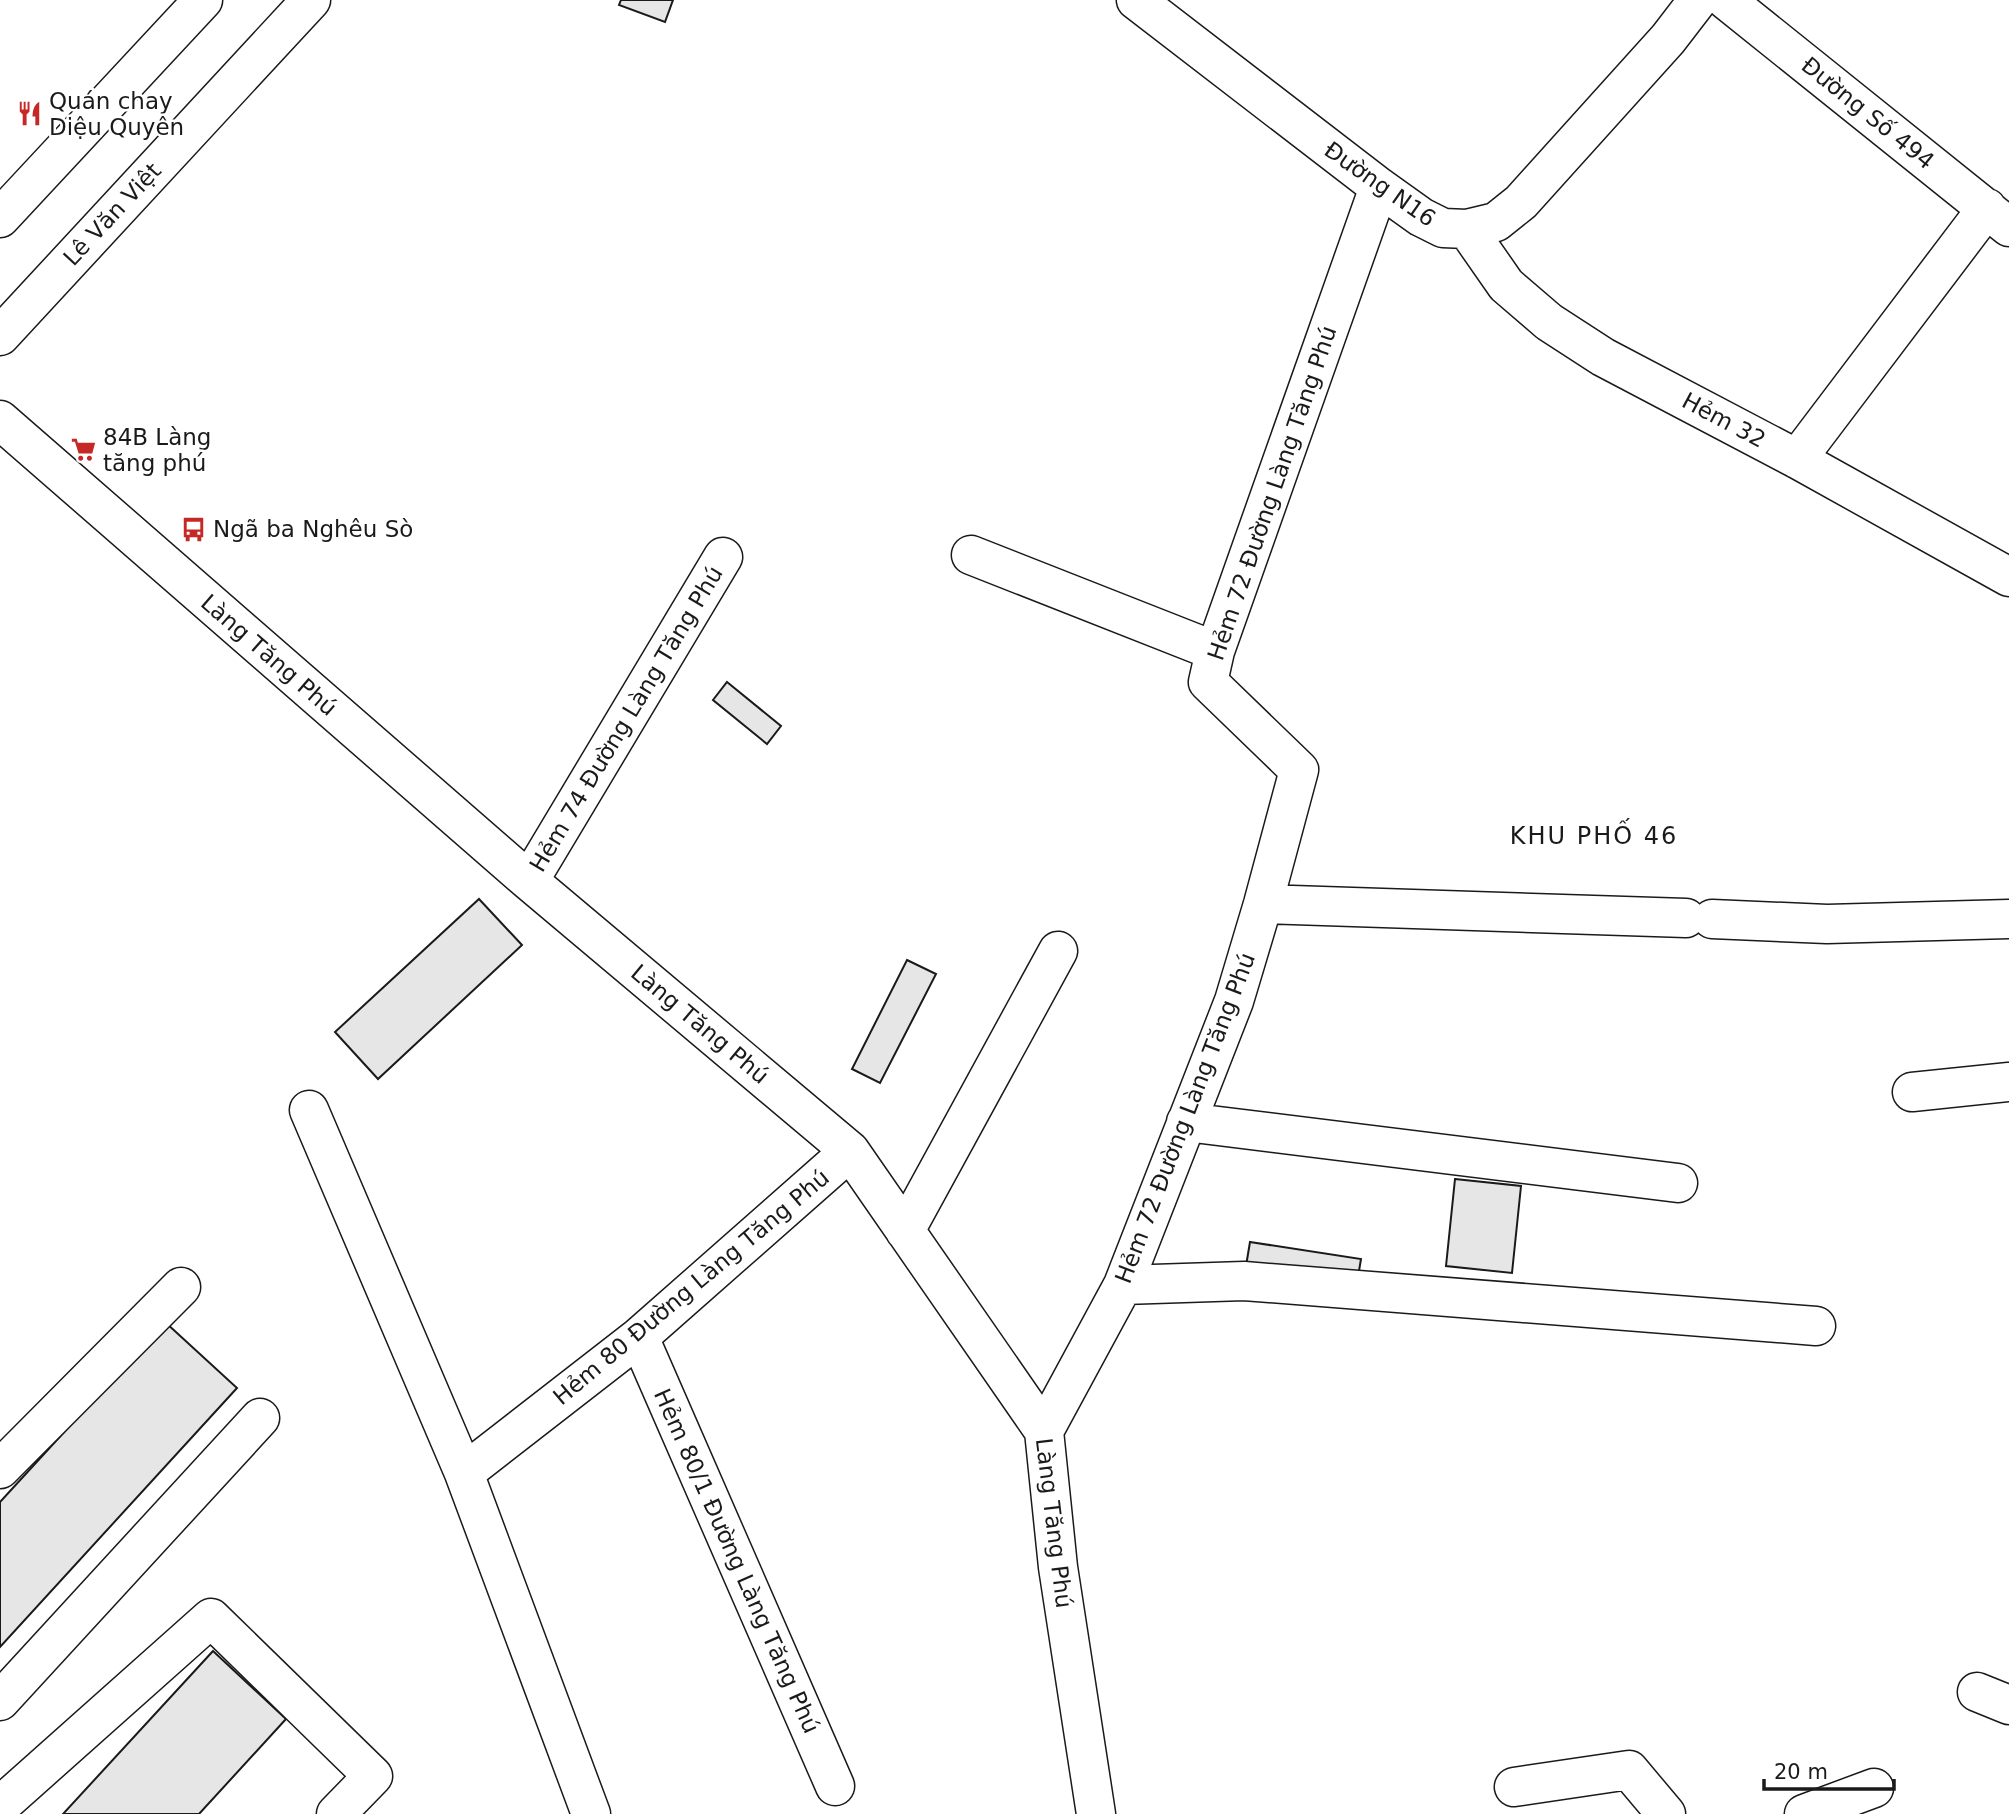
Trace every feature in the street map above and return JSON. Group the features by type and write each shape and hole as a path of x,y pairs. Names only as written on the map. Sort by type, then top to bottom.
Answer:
{"street":[{"path":"0,218 203,0"},
{"name":"Lê Văn Việt","path":"0,336 311,0"},
{"name":"Đường N16","path":"1136,0 1421,217 1443,228 1466,229 1496,222 1521,202 1668,38 1698,0"},
{"name":"Đường Số 494","path":"1726,0 1998,217"},
{"name":"Hẻm 72 Đường Làng Tăng Phú","path":"1044,1431 1123,1285 1234,1001 1263,904 1299,770 1208,682 1215,651 1379,187"},
{"path":"1797,459 1998,217"},
{"name":"Hẻm 32","path":"1466,229 1506,285 1549,322 1603,357 1797,459 2009,577"},
{"name":"Làng Tăng Phú","path":"0,420 529,881 850,1151 1044,1431 1058,1567 1096,1814"},
{"path":"971,555 1215,651"},
{"name":"Hẻm 74 Đường Làng Tăng Phú","path":"529,881 723,557"},
{"path":"1263,904 1827,924 2009,919"},
{"path":"905,1231 1058,951"},
{"path":"1912,1092 2009,1082"},
{"path":"309,1110 464,1474 591,1814"},
{"path":"1186,1122 1678,1183"},
{"name":"Hẻm 80 Đường Làng Tăng Phú","path":"464,1474 639,1337 850,1151"},
{"path":"1123,1285 1244,1281 1816,1326"},
{"path":"0,1469 181,1287"},
{"name":"Hẻm 80/1 Đường Làng Tăng Phú","path":"639,1337 835,1786"},
{"path":"0,1701 260,1418"},
{"path":"0,1806 211,1618 373,1776 336,1814"},
{"path":"1514,1787 1629,1770 1666,1814"},
{"path":"1804,1814 1874,1788"}],"building":[{"path":"621,0 673,0 665,22 619,5"},
{"path":"727,682 781,726 767,744 713,700"},
{"path":"479,899 522,945 378,1079 335,1032"},
{"path":"907,960 936,974 880,1083 852,1069"},
{"path":"1455,1179 1521,1186 1512,1273 1446,1266"},
{"path":"1250,1242 1361,1259 1357,1283 1246,1266"},
{"path":"165,1322 237,1388 0,1647 0,1502"},
{"path":"213,1651 286,1719 199,1814 63,1814"}],"place":[{"name":"Quán chay Diệu Quyên","path":"29,114"},
{"name":"84B Làng tăng phú","path":"83,450"},
{"name":"Ngã ba Nghêu Sò","path":"193,529"}],"district":[{"name":"KHU PHỐ 46","path":"1594,836"}]}
